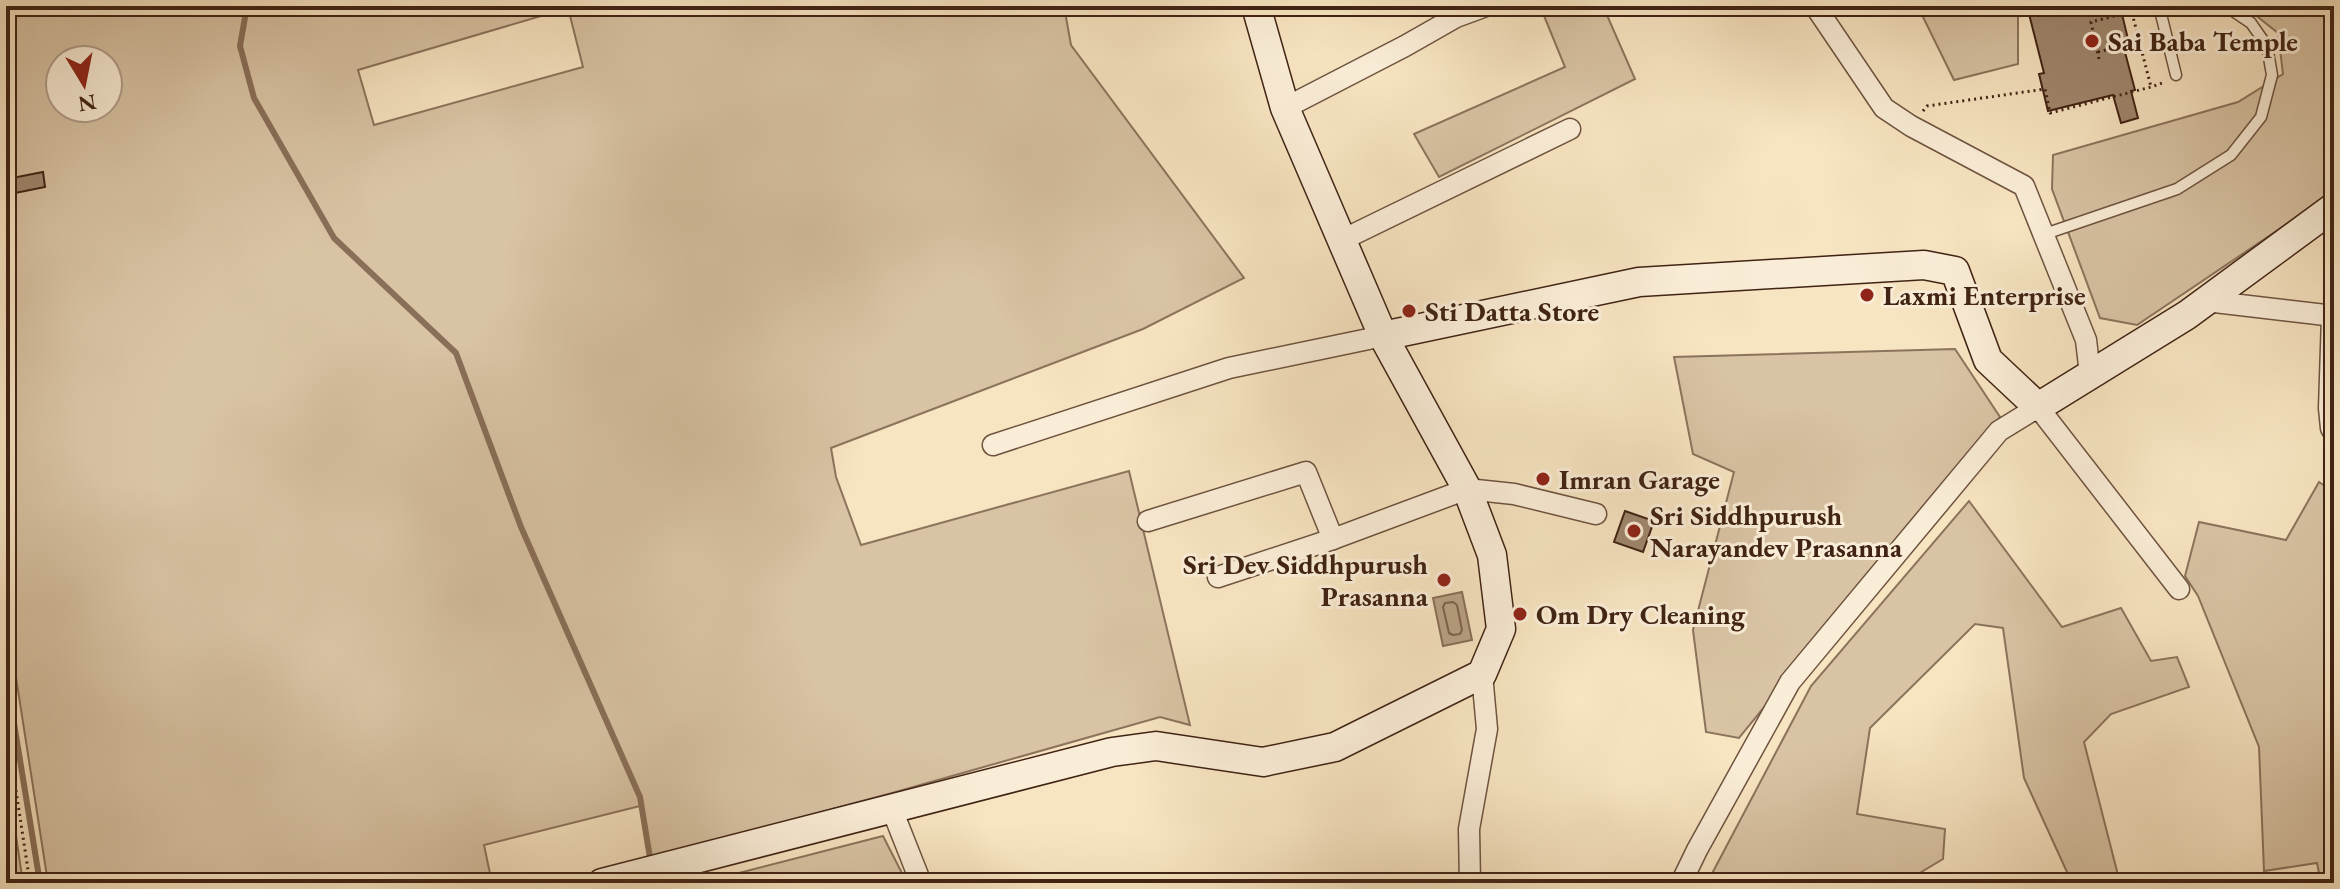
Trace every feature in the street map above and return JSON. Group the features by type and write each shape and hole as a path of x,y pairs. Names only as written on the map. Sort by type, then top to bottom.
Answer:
{"street":[{"path":"1256,6 1285,108 1383,336 1467,489 1492,555 1501,629 1482,674 1487,729 1469,829 1470,883"},
{"path":"1285,108 1456,17 1486,6"},
{"path":"1815,6 1884,108 1911,126 2024,186 2086,340 2090,374"},
{"path":"1342,240 1570,129"},
{"path":"1681,883 1790,682 1999,431 2187,315 2334,207"},
{"path":"993,445 1229,368 1639,282 1924,265 1955,271 1988,360 2038,407 2179,589"},
{"path":"2206,301 2333,316 2329,408 2334,433"},
{"path":"1148,521 1306,472 1333,539"},
{"path":"1218,577 1333,539 1467,489 1514,494 1596,514"},
{"path":"602,883 1112,752 1156,746 1263,762 1335,747 1482,674"},
{"path":"891,807 921,883"}],"lane":[{"path":"2156,6 2176,75"},
{"path":"2045,234 2177,189 2231,155 2261,117 2272,75 2267,46 2251,23 2226,6"}],"path":[{"path":"2099,59 2091,22 2156,6"},
{"path":"2131,12 2151,87"},
{"path":"2098,52 2139,41"},
{"path":"1911,126 1927,106 2045,89 2050,113 2151,87 2176,75"},
{"path":"6,725 30,883"}],"shaded area":[{"path":"6,6 1064,6 1071,45 1244,278 1143,329 831,448 836,477 861,545 1129,471 1190,725 1160,717 652,857 640,806 484,845 492,883 48,883 6,613","holes":["568,8 583,67 374,125 358,70"]},
{"path":"1540,6 1603,6 1635,79 1439,177 1414,134 1565,67"},
{"path":"1921,6 2018,6 2018,64 1954,80 1922,15"},
{"path":"2244,6 2334,6 2334,186 2327,197 2137,325 2100,318 2052,189 2053,155 2238,102 2283,74 2278,33"},
{"path":"1955,349 2000,417 1739,738 1706,732 1693,630 1734,472 1693,454 1674,357"},
{"path":"2319,482 2334,492 2334,883 2321,883 2317,863 2264,871 2259,747 2198,596 2185,576 2199,522 2286,540"},
{"path":"1969,501 2062,627 2121,608 2151,661 2177,657 2189,687 2111,714 2084,742 2120,883 2072,883 2024,778 2003,628 1975,624 1870,728 1857,814 1945,829 1943,859 1903,883 1707,883 1811,686"},
{"path":"6,768 23,883 6,883"},
{"path":"883,836 907,883 700,883"}],"water":[{"path":"1462,592 1472,640 1443,646 1433,598"}],"building":[{"name":"Sai Baba Temple","path":"2027,6 2120,6 2128,39 2122,41 2135,90 2131,91 2138,118 2121,123 2113,95 2048,111 2039,74 2044,73"},
{"path":"43,172 45,187 10,194 7,179"},
{"name":"Sri Siddhpurush Narayandev Prasanna","path":"1625,511 1654,521 1643,552 1614,542"}],"waterway":[{"path":"247,6 240,46 254,98 334,238 456,353 521,527 640,797 651,864"},
{"path":"6,674 40,883"}],"place":[{"name":"Sai Baba Temple","path":"2092,41"},
{"name":"Laxmi Enterprise","path":"1867,295"},
{"name":"Sti Datta Store","path":"1409,311"},
{"name":"Imran Garage","path":"1543,479"},
{"name":"Sri Siddhpurush Narayandev Prasanna","path":"1634,531"},
{"name":"Sri Dev Siddhpurush Prasanna","path":"1444,580"},
{"name":"Om Dry Cleaning","path":"1520,614"}]}
